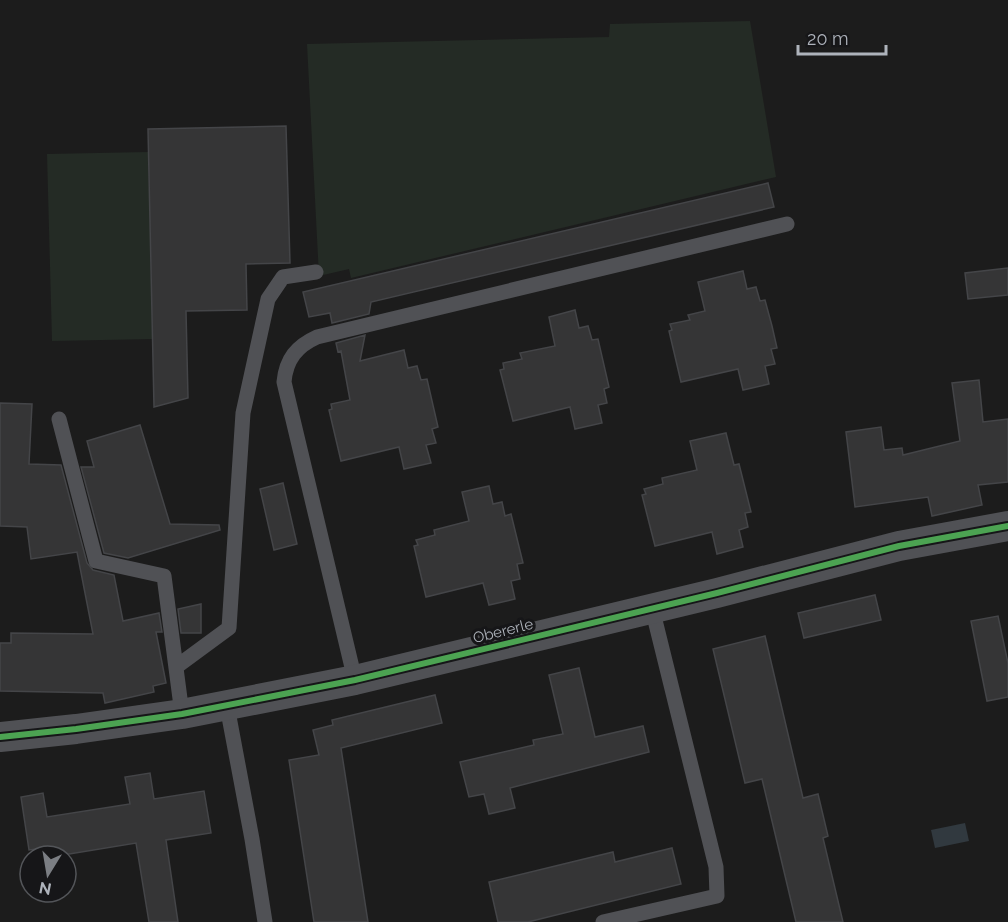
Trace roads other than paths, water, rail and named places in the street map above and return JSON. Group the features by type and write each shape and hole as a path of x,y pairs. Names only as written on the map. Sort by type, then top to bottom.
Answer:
{"street":[{"name":"Obererle","path":"0,736 76,729 182,714 355,680 899,546 1008,526"}],"lane":[{"path":"355,680 284,382 285,369 302,344 317,337 787,224"},
{"path":"176,667 228,628 243,413 268,299 283,277 316,272"},
{"path":"59,419 96,561 164,576 182,714"},
{"path":"603,922 717,896 716,867 652,608"},
{"path":"227,706 265,922"}]}
